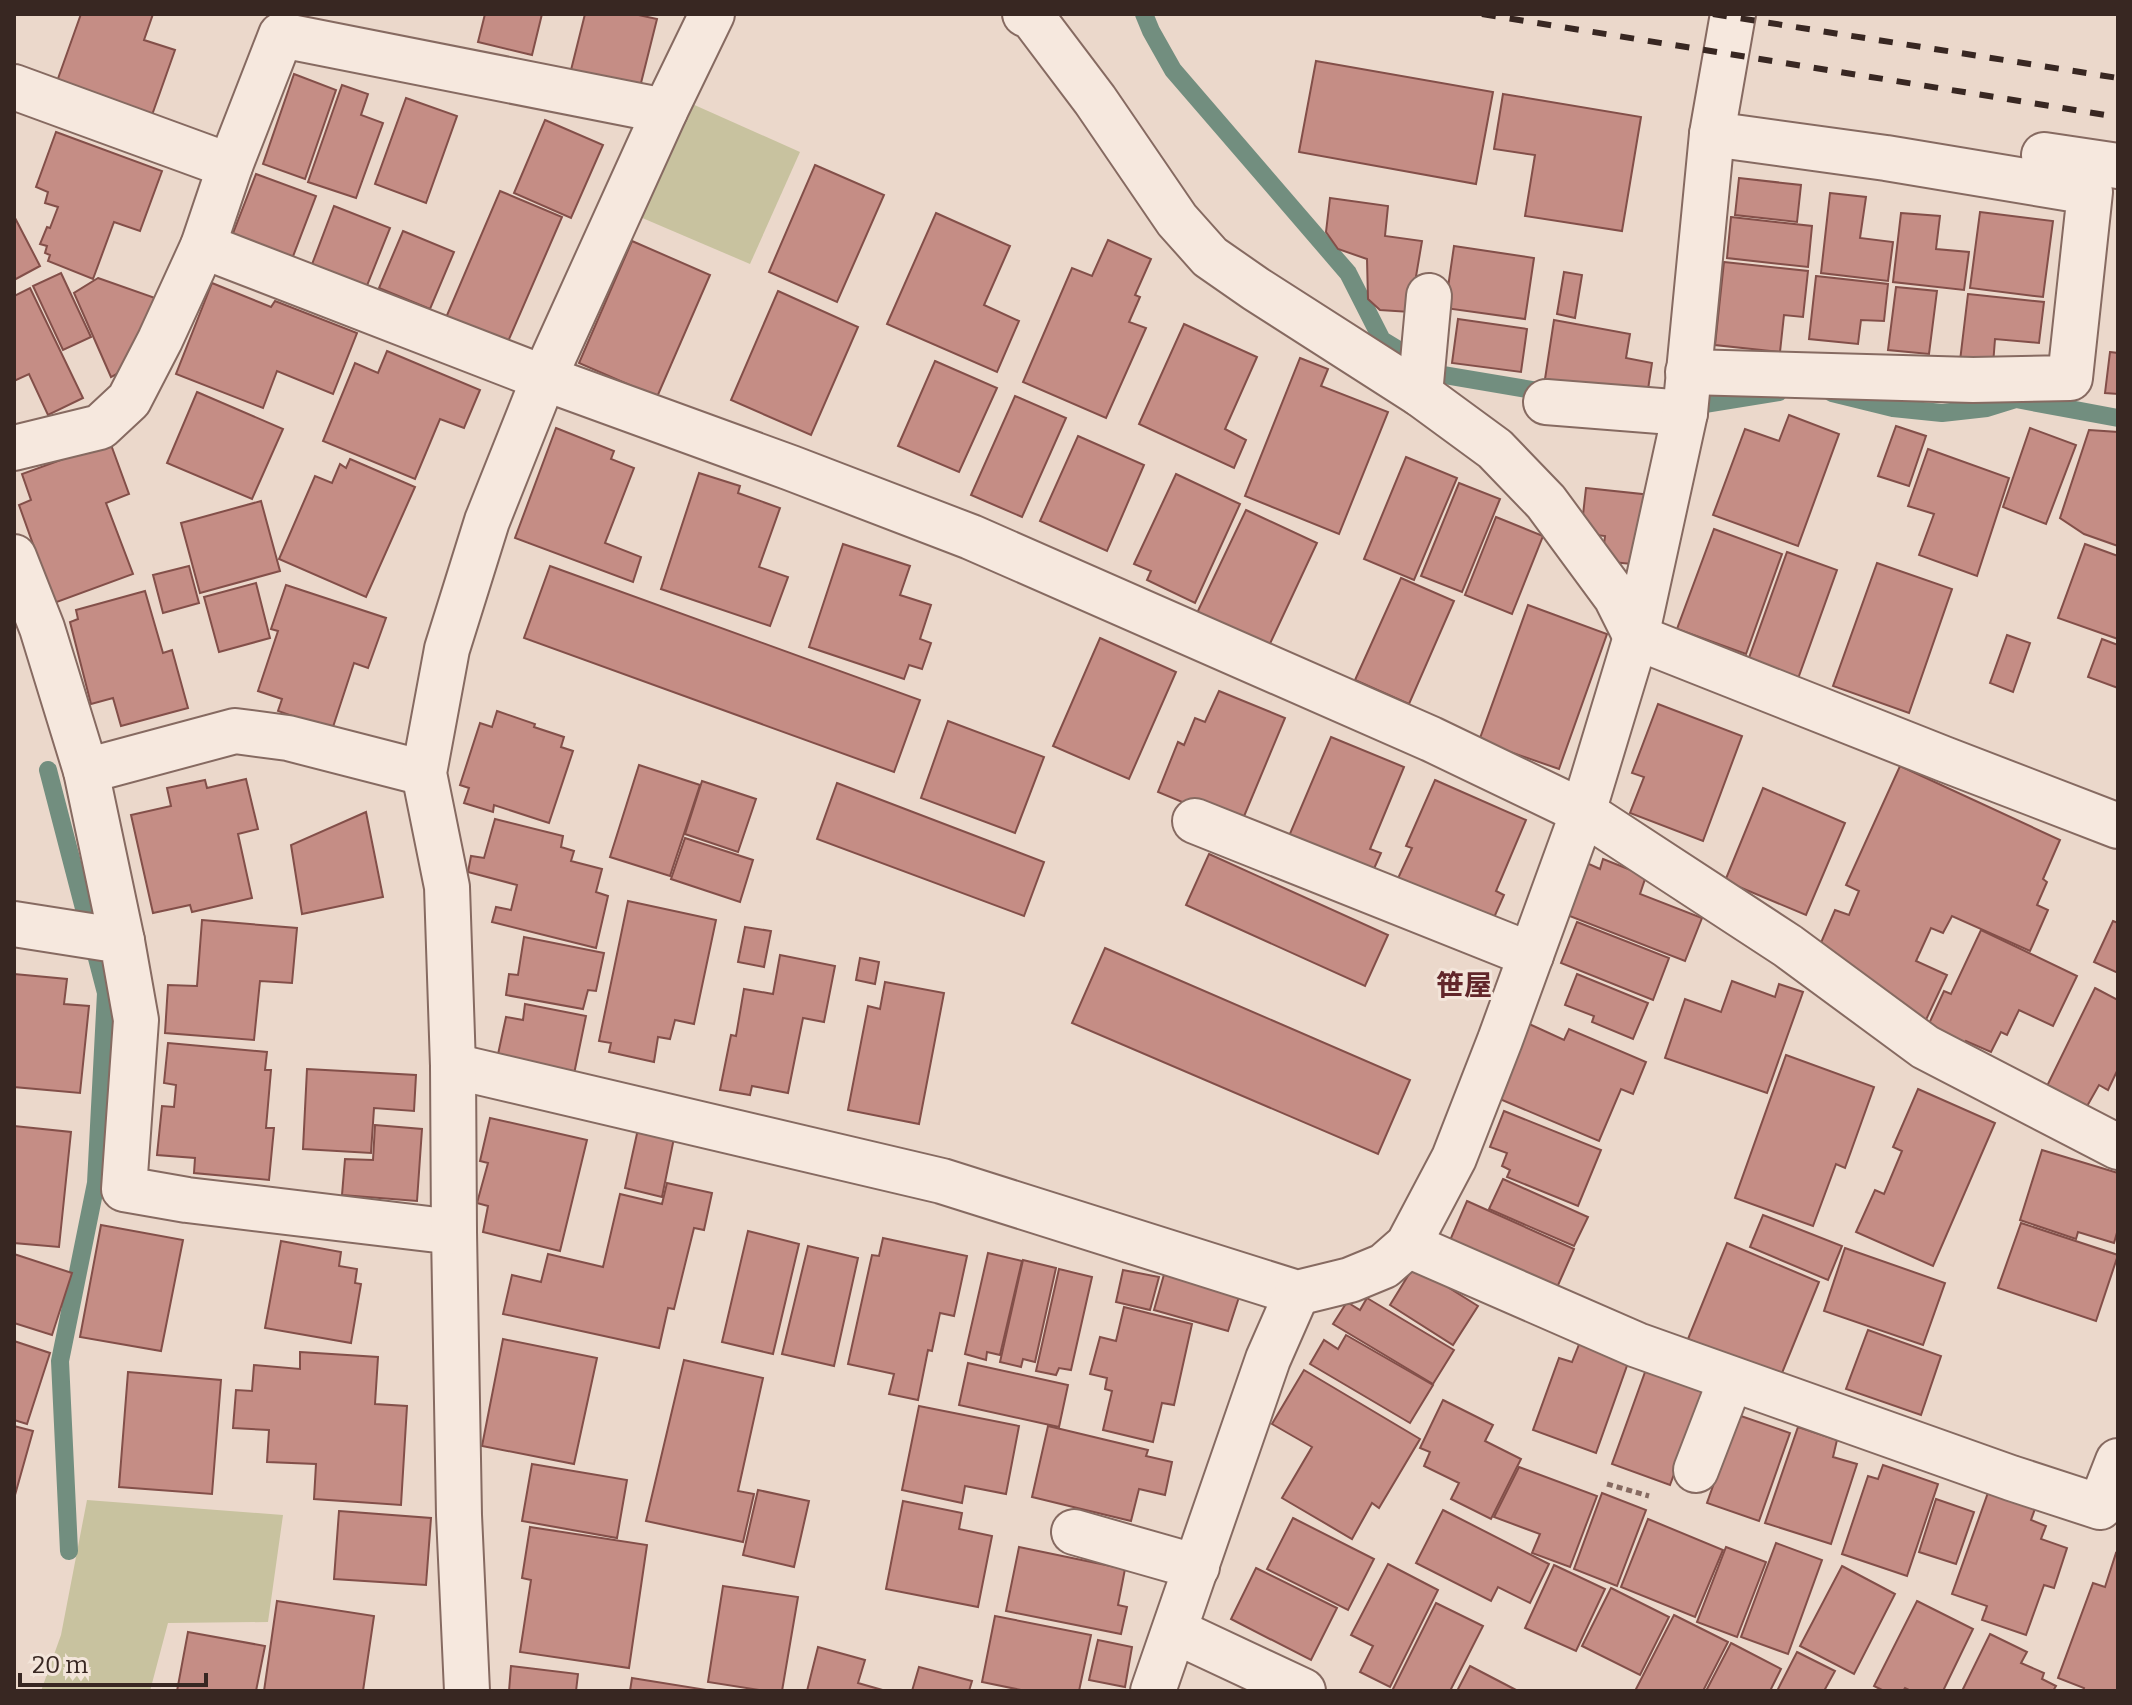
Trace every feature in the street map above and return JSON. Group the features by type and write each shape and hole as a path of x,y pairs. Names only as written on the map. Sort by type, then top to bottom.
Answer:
{"street":[{"path":"467,1691 459,1515 453,1066 447,887 424,773 447,649 487,521 544,378 712,14"},
{"path":"1025,14 1033,18 1095,100 1177,220 1210,257 1420,394 1495,449 1546,502 1616,597 1636,637 2118,826"},
{"path":"453,1066 942,1181 1297,1293 1350,1280 1384,1266 1408,1245 1454,1158 1583,812 1636,637 1687,392 1714,121 1733,14"},
{"path":"14,448 100,427 129,400 203,246 230,166 281,35 665,111"},
{"path":"14,87 230,166"},
{"path":"1714,121 2118,166"},
{"path":"1546,402 1687,392 2070,378 2090,192 1886,158 1714,121"},
{"path":"203,246 544,378 971,537 1431,739 1583,812 1788,946 1925,1047 2118,1147"},
{"path":"1420,394 1429,296"},
{"path":"14,557 28,626 86,771 136,1020 124,1189 187,1200 454,1232"},
{"path":"86,771 235,731 288,738 424,773"},
{"path":"1195,821 1531,955"},
{"path":"14,924 122,941"},
{"path":"1408,1245 1637,1345 2100,1507 2118,1461"},
{"path":"1153,1691 1268,1359 1297,1293"},
{"path":"1696,1470 1731,1379"},
{"path":"1074,1532 1197,1567"},
{"path":"1175,1631 1303,1691"}],"shaded area":[{"path":"690,103 800,152 750,264 640,217"},
{"path":"87,1500 283,1515 268,1622 168,1623 150,1691 41,1691 61,1635"}],"building":[{"path":"81,14 153,14 144,40 175,50 152,115 55,87"},
{"path":"485,14 542,14 532,55 478,42"},
{"path":"585,14 634,14 657,19 640,87 571,70"},
{"path":"1316,61 1493,92 1476,184 1299,152"},
{"path":"294,74 336,90 305,179 263,164"},
{"path":"342,85 368,94 361,115 383,123 356,198 308,182"},
{"path":"1503,94 1641,117 1622,231 1525,216 1535,155 1494,149"},
{"path":"406,98 457,116 426,203 375,184"},
{"path":"545,120 603,145 571,218 514,193"},
{"path":"56,132 162,171 140,231 114,222 93,279 48,261 50,255 45,253 47,246 40,244 58,207 45,203 48,192 36,187"},
{"path":"815,165 884,195 837,302 769,272"},
{"path":"256,174 316,196 292,259 232,236"},
{"path":"1739,178 1801,185 1797,222 1735,215"},
{"path":"500,191 562,217 503,353 442,327"},
{"path":"1830,193 1866,197 1860,238 1893,242 1888,281 1821,273"},
{"path":"1330,198 1388,206 1385,236 1422,241 1410,312 1380,310 1368,299 1367,259 1338,249 1326,232"},
{"path":"334,206 390,228 366,288 311,267"},
{"path":"1980,212 2053,221 2043,297 1970,288"},
{"path":"936,213 1010,246 984,305 1019,321 997,372 887,324"},
{"path":"1901,213 1940,216 1936,249 1969,252 1964,290 1893,282"},
{"path":"14,216 40,266 14,280"},
{"path":"1731,217 1812,226 1808,267 1727,258"},
{"path":"403,231 454,252 430,309 379,288"},
{"path":"1108,240 1151,259 1135,295 1140,297 1129,322 1146,328 1106,418 1023,382 1072,268 1092,276"},
{"path":"632,241 710,275 657,397 579,363"},
{"path":"1454,246 1534,258 1525,319 1445,308"},
{"path":"1724,262 1808,271 1803,317 1784,315 1780,352 1715,345"},
{"path":"1564,272 1582,275 1575,318 1557,314"},
{"path":"61,273 91,337 63,350 33,286"},
{"path":"1816,276 1888,284 1884,321 1861,320 1858,344 1809,339"},
{"path":"98,278 158,299 129,367 111,377 74,293"},
{"path":"212,283 271,307 275,301 357,333 333,394 277,371 263,408 176,374"},
{"path":"1896,287 1937,291 1929,354 1888,350"},
{"path":"30,288 83,398 48,415 29,374 14,381 14,296"},
{"path":"778,291 858,327 811,435 731,400"},
{"path":"1968,294 2044,302 2039,343 1995,339 1993,365 1960,361"},
{"path":"1458,319 1527,329 1521,372 1452,363"},
{"path":"1554,320 1630,334 1626,358 1652,363 1647,396 1545,379"},
{"path":"1184,324 1257,357 1225,429 1246,440 1234,468 1139,424"},
{"path":"387,351 480,390 464,428 440,419 415,479 323,441 355,363 378,373"},
{"path":"2110,352 2118,353 2118,394 2105,393"},
{"path":"1300,358 1328,369 1321,386 1388,412 1339,534 1245,496"},
{"path":"935,361 997,388 959,472 898,446"},
{"path":"197,392 283,429 252,499 167,463"},
{"path":"1015,396 1066,418 1022,517 971,495"},
{"path":"1789,415 1839,434 1798,546 1713,515 1745,429 1779,441"},
{"path":"1896,426 1926,436 1909,486 1878,476"},
{"path":"556,428 614,451 611,459 634,468 605,543 641,557 633,582 515,538"},
{"path":"2030,428 2076,445 2046,524 2003,507"},
{"path":"2089,430 2118,432 2118,546 2084,534 2060,518"},
{"path":"1078,436 1144,465 1107,551 1040,521"},
{"path":"110,442 129,494 106,503 133,574 54,603 19,505 31,500 22,474"},
{"path":"1928,449 2009,478 1977,576 1919,555 1934,514 1908,506"},
{"path":"1406,457 1457,478 1414,580 1364,559"},
{"path":"350,459 415,487 366,597 279,559 315,476 332,483 340,464 346,468"},
{"path":"699,473 740,486 738,493 780,508 759,567 788,577 770,626 661,589"},
{"path":"1176,474 1240,504 1195,603 1147,580 1151,571 1134,564"},
{"path":"1459,483 1500,499 1462,592 1421,576"},
{"path":"1586,488 1651,495 1642,565 1602,561 1605,536 1581,533"},
{"path":"261,501 280,571 200,593 181,523"},
{"path":"1246,510 1317,543 1267,650 1196,615"},
{"path":"1496,517 1543,536 1512,614 1465,595"},
{"path":"1714,529 1782,554 1746,654 1677,629"},
{"path":"843,544 910,566 900,595 931,605 920,639 931,643 922,669 909,665 904,679 809,647"},
{"path":"2085,544 2118,556 2118,639 2058,618"},
{"path":"1787,552 1837,570 1795,687 1745,669"},
{"path":"1877,563 1952,589 1909,713 1833,686"},
{"path":"189,566 199,603 163,613 153,575"},
{"path":"550,566 920,700 894,772 524,638"},
{"path":"1401,578 1454,601 1409,704 1355,680"},
{"path":"256,583 270,638 219,652 204,597"},
{"path":"286,585 386,618 368,668 354,663 332,730 278,711 282,699 258,691 278,631 271,629"},
{"path":"145,591 163,653 172,650 188,708 121,726 113,698 91,704 70,622 78,619 76,610"},
{"path":"1528,605 1607,634 1559,769 1479,741"},
{"path":"2007,635 2030,643 2013,692 1990,683"},
{"path":"1100,638 1176,672 1129,779 1053,746"},
{"path":"2102,639 2118,645 2118,688 2088,677"},
{"path":"1219,691 1285,718 1240,826 1158,792 1178,742 1184,745 1195,718 1205,722"},
{"path":"1658,704 1742,736 1703,841 1630,813 1644,777 1632,773"},
{"path":"497,711 564,737 561,747 573,751 549,823 494,805 493,812 464,803 469,788 460,785 480,723 492,727"},
{"path":"948,721 1044,757 1015,833 921,798"},
{"path":"1331,737 1404,767 1370,849 1381,853 1368,882 1289,836"},
{"path":"639,765 700,785 670,876 610,857"},
{"path":"1900,766 2060,840 2043,879 2047,882 2037,905 2048,910 2030,951 1952,916 1943,933 1931,928 1916,961 1947,975 1924,1024 1817,952 1835,910 1849,915 1859,891 1846,885"},
{"path":"246,779 258,829 238,834 252,898 192,912 190,905 153,913 131,815 171,806 167,788 205,780 207,788"},
{"path":"1435,780 1526,820 1496,891 1504,895 1489,929 1394,887 1412,848 1406,846"},
{"path":"702,781 756,799 738,852 685,834"},
{"path":"837,783 1044,862 1024,916 817,839"},
{"path":"1763,788 1845,823 1806,915 1725,881"},
{"path":"366,812 383,897 302,914 291,845"},
{"path":"495,819 563,836 561,847 574,851 571,861 602,869 596,892 608,896 596,948 492,922 496,907 511,910 517,885 468,872 471,856 484,858"},
{"path":"685,838 753,860 740,902 671,879"},
{"path":"1209,854 1388,935 1365,986 1186,905"},
{"path":"1603,859 1646,876 1640,894 1702,918 1685,961 1567,915 1587,863 1600,869"},
{"path":"628,901 716,920 694,1024 675,1020 670,1039 658,1037 654,1062 609,1052 611,1043 599,1041"},
{"path":"202,920 297,928 292,983 260,981 254,1040 165,1033 168,985 197,986"},
{"path":"2113,921 2118,923 2118,973 2094,962"},
{"path":"1577,922 1669,958 1653,1000 1561,963"},
{"path":"745,927 771,931 764,967 738,962"},
{"path":"1981,930 2077,976 2053,1026 2019,1010 2007,1035 2001,1032 1991,1052 1966,1041 1964,1045 1927,1028 1944,991 1951,994"},
{"path":"524,937 604,953 596,991 588,990 583,1009 506,995 509,974 518,975"},
{"path":"1105,948 1410,1080 1378,1154 1072,1023"},
{"path":"780,955 835,966 824,1022 803,1018 788,1093 752,1086 750,1095 720,1090 731,1035 736,1036 744,989 773,994"},
{"path":"860,958 879,962 875,984 856,980"},
{"path":"14,974 67,979 64,1004 89,1006 80,1093 14,1087"},
{"path":"1577,974 1648,1003 1633,1039 1592,1022 1594,1016 1565,1005"},
{"path":"1732,981 1775,997 1779,984 1803,992 1767,1093 1665,1058 1685,999 1721,1012"},
{"path":"885,982 944,993 919,1124 848,1110 868,1006 880,1009"},
{"path":"2095,988 2118,1000 2118,1069 2108,1090 2099,1085 2086,1108 2046,1088"},
{"path":"525,1004 586,1016 574,1074 497,1059 506,1017 523,1020"},
{"path":"1527,1023 1564,1040 1569,1029 1646,1062 1633,1094 1621,1089 1599,1141 1495,1097"},
{"path":"168,1043 267,1052 265,1070 271,1070 266,1128 274,1128 269,1180 194,1173 195,1158 157,1155 162,1106 174,1107 176,1085 164,1083"},
{"path":"1786,1055 1874,1087 1845,1168 1836,1164 1813,1226 1735,1198"},
{"path":"307,1069 416,1075 414,1111 374,1108 371,1153 303,1149"},
{"path":"1918,1089 1995,1123 1933,1266 1856,1232 1875,1190 1884,1194 1902,1151 1893,1147"},
{"path":"1504,1111 1601,1150 1578,1206 1507,1177 1510,1170 1502,1166 1507,1153 1490,1147"},
{"path":"490,1118 587,1140 560,1251 483,1232 488,1206 477,1203 488,1163 480,1161"},
{"path":"375,1125 422,1129 417,1201 342,1195 345,1159 373,1160"},
{"path":"14,1126 71,1132 59,1247 14,1243"},
{"path":"638,1129 674,1138 662,1197 625,1188"},
{"path":"2042,1150 2118,1173 2118,1229 2114,1243 2078,1232 2076,1239 2020,1220"},
{"path":"1503,1179 1588,1217 1574,1246 1489,1209"},
{"path":"667,1183 712,1193 704,1230 694,1228 674,1309 668,1308 659,1348 503,1314 512,1275 541,1282 548,1254 603,1267 620,1194 662,1204"},
{"path":"1467,1201 1574,1249 1555,1292 1448,1245"},
{"path":"1763,1215 1842,1246 1828,1280 1750,1247"},
{"path":"2021,1223 2118,1255 2096,1321 1998,1288"},
{"path":"101,1225 183,1240 161,1351 80,1337"},
{"path":"748,1231 799,1244 773,1354 722,1342"},
{"path":"883,1238 967,1256 954,1316 940,1313 932,1351 928,1350 918,1400 889,1394 894,1374 848,1364 872,1255 879,1256"},
{"path":"281,1241 341,1252 339,1266 357,1269 355,1283 361,1284 351,1343 265,1328"},
{"path":"1727,1243 1819,1282 1780,1378 1688,1339"},
{"path":"808,1246 858,1258 834,1366 782,1354"},
{"path":"1845,1248 1945,1283 1923,1345 1824,1311"},
{"path":"988,1253 1022,1261 1000,1355 987,1352 986,1360 965,1354"},
{"path":"14,1254 72,1273 52,1335 14,1323"},
{"path":"1023,1260 1056,1268 1035,1362 1023,1359 1021,1367 1000,1362"},
{"path":"1414,1266 1478,1306 1453,1345 1390,1305"},
{"path":"1059,1269 1092,1277 1071,1370 1059,1368 1056,1375 1036,1371"},
{"path":"1123,1270 1159,1277 1150,1310 1116,1302"},
{"path":"1165,1271 1240,1294 1228,1331 1154,1310"},
{"path":"1367,1298 1454,1350 1433,1384 1333,1324 1347,1302 1360,1310"},
{"path":"1124,1307 1192,1324 1174,1405 1162,1403 1153,1442 1103,1430 1112,1391 1105,1389 1107,1378 1090,1374 1100,1337 1116,1341"},
{"path":"1868,1330 1941,1356 1921,1415 1846,1389"},
{"path":"1346,1335 1433,1385 1410,1423 1310,1364 1324,1340 1338,1349"},
{"path":"503,1339 597,1358 574,1464 482,1446"},
{"path":"14,1341 50,1353 27,1424 14,1420"},
{"path":"1580,1342 1629,1360 1596,1453 1533,1430 1559,1358 1572,1362"},
{"path":"300,1352 378,1357 375,1404 407,1406 401,1505 314,1499 316,1464 267,1462 269,1430 233,1428 236,1390 252,1391 254,1365 300,1369"},
{"path":"684,1360 763,1378 738,1491 754,1494 743,1542 646,1521"},
{"path":"1649,1361 1708,1382 1670,1485 1612,1464"},
{"path":"968,1363 1068,1385 1059,1427 959,1405"},
{"path":"1304,1370 1420,1439 1379,1508 1372,1503 1352,1539 1282,1498 1312,1447 1272,1424"},
{"path":"128,1372 221,1380 212,1494 119,1487"},
{"path":"1443,1400 1493,1425 1485,1441 1521,1459 1491,1519 1451,1499 1459,1483 1424,1466 1430,1452 1420,1448"},
{"path":"919,1406 1019,1426 1006,1494 965,1486 962,1503 902,1490"},
{"path":"1738,1415 1790,1433 1759,1521 1707,1503"},
{"path":"14,1426 33,1431 15,1495 14,1495"},
{"path":"1048,1426 1148,1450 1146,1456 1172,1462 1165,1495 1139,1489 1131,1521 1032,1497"},
{"path":"1798,1427 1837,1440 1833,1457 1857,1464 1831,1544 1765,1523"},
{"path":"532,1464 627,1480 617,1538 522,1521"},
{"path":"1883,1465 1938,1484 1907,1576 1842,1554 1868,1476 1878,1479"},
{"path":"1519,1467 1597,1496 1570,1567 1532,1553 1540,1534 1494,1517"},
{"path":"1990,1487 2037,1503 2031,1520 2046,1526 2041,1539 2067,1548 2054,1588 2044,1585 2026,1635 1982,1620 1987,1606 1952,1594"},
{"path":"758,1490 809,1501 794,1567 743,1555"},
{"path":"1602,1493 1646,1510 1617,1586 1574,1569"},
{"path":"1936,1499 1974,1512 1956,1564 1919,1552"},
{"path":"903,1501 962,1513 959,1529 992,1536 978,1607 886,1589"},
{"path":"1443,1510 1549,1564 1530,1603 1498,1587 1491,1601 1416,1563"},
{"path":"339,1511 431,1518 426,1585 334,1579"},
{"path":"1293,1518 1374,1559 1348,1610 1267,1569"},
{"path":"1648,1519 1723,1550 1695,1617 1621,1587"},
{"path":"530,1527 647,1545 629,1668 520,1652 531,1580 522,1578"},
{"path":"1776,1543 1822,1560 1788,1654 1741,1637"},
{"path":"1019,1547 1125,1569 1118,1605 1127,1607 1121,1634 1006,1611"},
{"path":"1726,1547 1766,1562 1737,1637 1697,1622"},
{"path":"2116,1553 2118,1691 2083,1691 2084,1688 2058,1678 2093,1583 2105,1587"},
{"path":"1388,1564 1438,1590 1390,1687 1360,1672 1373,1646 1351,1635"},
{"path":"1554,1565 1605,1589 1576,1651 1525,1628"},
{"path":"1842,1566 1895,1594 1854,1674 1800,1646"},
{"path":"1256,1568 1337,1608 1311,1660 1231,1619"},
{"path":"723,1586 798,1597 782,1691 708,1682"},
{"path":"1611,1588 1669,1617 1640,1675 1582,1646"},
{"path":"277,1601 374,1616 363,1691 264,1691"},
{"path":"1917,1601 1973,1629 1943,1691 1911,1691 1905,1688 1903,1691 1884,1691 1874,1686"},
{"path":"1436,1603 1483,1626 1450,1691 1392,1691"},
{"path":"1674,1615 1728,1642 1703,1691 1635,1691"},
{"path":"995,1616 1091,1635 1079,1691 1026,1691 982,1682"},
{"path":"188,1632 265,1646 256,1691 177,1691"},
{"path":"1990,1634 2027,1652 2021,1663 2044,1673 2042,1679 2056,1686 2053,1691 1962,1691"},
{"path":"1098,1640 1132,1647 1125,1687 1089,1680"},
{"path":"1731,1643 1781,1669 1770,1691 1706,1691"},
{"path":"818,1647 865,1660 858,1683 886,1691 807,1691"},
{"path":"1797,1652 1835,1671 1824,1691 1777,1691"},
{"path":"511,1666 578,1674 576,1691 509,1691"},
{"path":"1470,1666 1518,1691 1457,1691"},
{"path":"919,1667 972,1681 969,1691 912,1691"},
{"path":"632,1678 707,1690 707,1691 630,1691"}],"waterway":[{"path":"1144,14 1173,70 1348,273 1382,340 1438,374 1550,393"},
{"path":"1686,407 1779,392"},
{"path":"1832,393 1893,408 1942,413 1987,408 2016,399 2118,418"},
{"path":"48,770 106,993 96,1183 60,1361 69,1551"}],"railway":[{"path":"1482,14 2118,117"},
{"path":"1713,14 2118,78"}],"district":[{"name":"笹屋","path":"1464,985"}]}
